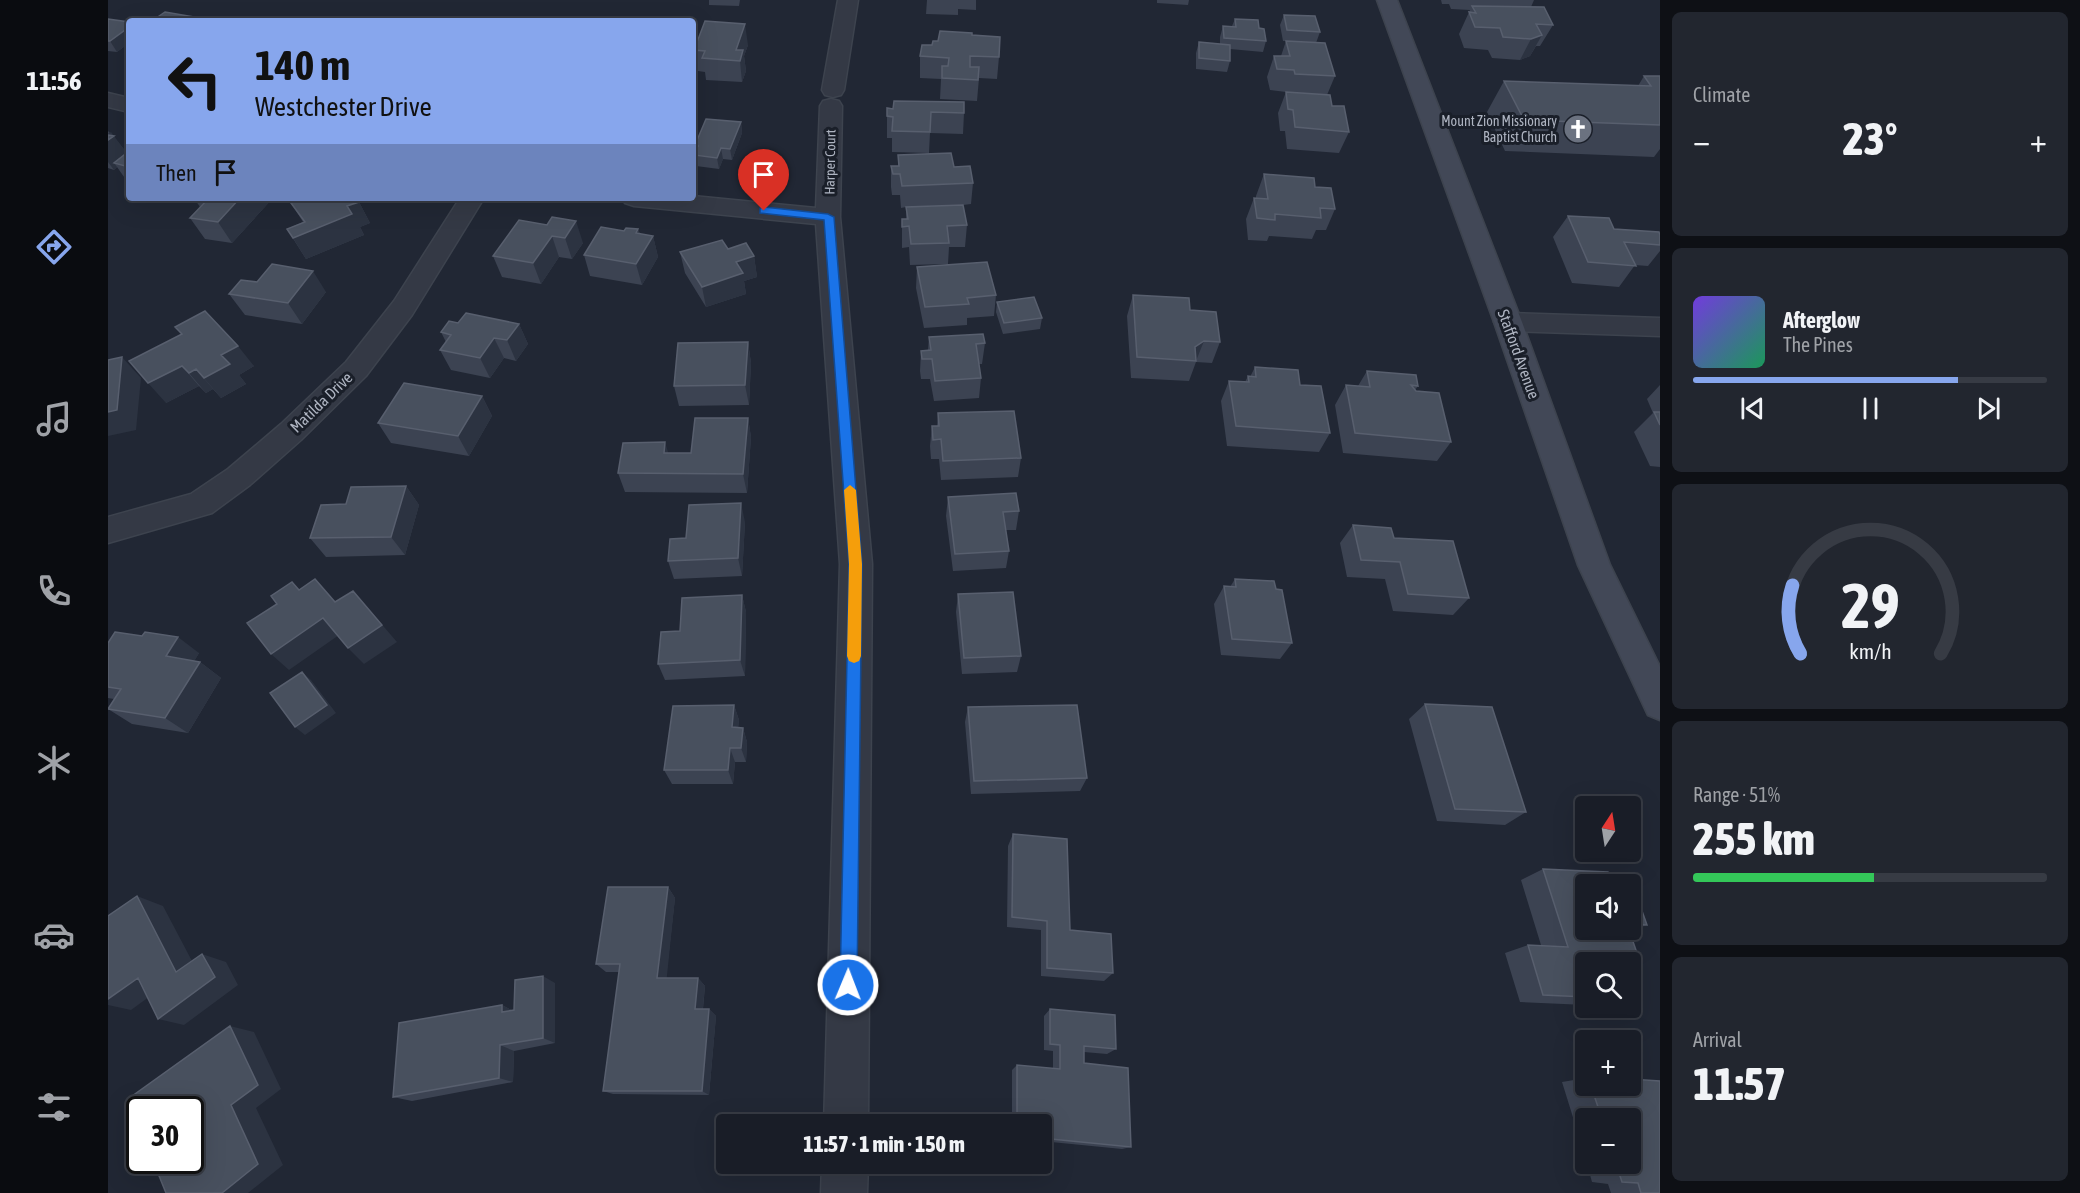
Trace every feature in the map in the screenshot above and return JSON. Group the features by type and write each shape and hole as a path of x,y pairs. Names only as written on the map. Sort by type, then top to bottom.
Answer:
{"main road":[{"name":"Stafford Avenue","path":"1388,0 1508,322 1594,565 1660,704"}],"street":[{"name":"Harper Court","path":"846,1114 856,564 828,217 832,98 848,0"},
{"path":"108,100 126,104"},
{"name":"Matilda Drive","path":"108,530 201,504 239,477 291,432 356,369 403,308 470,201"},
{"path":"665,201 828,217"},
{"path":"1508,322 1660,327"},
{"path":"844,1193 845,1174"}],"building":[{"path":"1472,6 1544,7 1553,25 1536,24 1542,35 1531,39 1503,37 1500,28 1475,27 1469,12 1476,13"},
{"path":"165,12 194,17 193,18 156,18"},
{"path":"1284,15 1315,16 1320,32 1287,30"},
{"path":"108,19 126,22 126,29 108,41"},
{"path":"1235,19 1258,20 1259,28 1264,29 1266,41 1224,38 1223,26 1236,27"},
{"path":"705,21 745,24 736,50 743,50 740,61 702,58 705,51 696,50"},
{"path":"940,31 1000,37 999,57 970,56 970,67 979,67 978,80 942,78 942,66 948,66 949,58 920,56 922,45 932,45 933,41 938,41"},
{"path":"1286,41 1325,43 1335,76 1295,74 1294,70 1277,69 1274,56 1290,56"},
{"path":"1199,42 1230,45 1230,61 1199,58"},
{"path":"1644,76 1660,76 1660,125 1524,120 1504,81 1651,86"},
{"path":"1286,92 1330,95 1332,106 1344,106 1349,132 1295,127 1293,110 1288,109"},
{"path":"894,101 964,102 964,113 931,112 930,132 892,131 893,117 887,116 887,108 893,109"},
{"path":"706,119 741,122 730,149 721,148 717,158 696,155 698,146 696,143"},
{"path":"126,153 126,166 114,163"},
{"path":"951,153 954,167 970,166 973,183 902,186 900,174 893,174 891,166 899,166 898,155"},
{"path":"1264,174 1314,178 1315,187 1331,188 1335,209 1320,208 1321,218 1275,214 1275,220 1257,218 1254,198 1268,199"},
{"path":"206,201 237,201 218,222 190,218"},
{"path":"296,201 359,202 347,206 352,214 293,238 287,229 305,222 291,203"},
{"path":"963,205 967,225 947,226 949,243 911,244 909,226 902,227 902,219 908,219 906,207"},
{"path":"1568,216 1609,218 1614,229 1659,232 1660,245 1624,242 1636,266 1588,262"},
{"path":"552,217 576,221 565,238 552,236 533,263 493,256 519,220 547,225"},
{"path":"601,227 624,231 626,228 638,229 636,233 653,236 636,264 584,255"},
{"path":"722,240 728,249 746,243 754,256 736,262 743,273 702,287 680,252"},
{"path":"987,262 996,295 967,298 969,304 925,307 917,267"},
{"path":"272,264 313,271 288,303 229,294 241,280 257,282"},
{"path":"1133,295 1189,298 1190,310 1216,312 1220,342 1204,341 1195,347 1196,361 1137,357"},
{"path":"1034,297 1042,318 1004,323 997,302"},
{"path":"205,311 238,346 221,355 230,364 204,378 196,369 189,373 182,366 148,383 129,361 182,334 175,327"},
{"path":"466,313 519,324 507,340 494,338 480,358 440,350 451,335 441,332 449,321 458,323"},
{"path":"983,334 985,343 976,344 981,378 935,381 932,359 922,359 921,351 931,350 929,337"},
{"path":"748,342 745,385 674,386 678,343"},
{"path":"122,357 117,410 108,412 108,360"},
{"path":"1255,367 1298,370 1300,385 1321,386 1330,433 1236,426 1229,381 1249,382 1248,376 1256,377"},
{"path":"1367,371 1416,375 1418,386 1411,385 1416,391 1439,393 1451,442 1355,433 1346,385 1370,387"},
{"path":"404,383 482,396 458,436 378,423"},
{"path":"1014,411 1021,458 943,461 941,439 933,440 932,426 939,426 938,413"},
{"path":"1654,412 1660,412 1660,425"},
{"path":"695,418 748,418 743,474 618,473 623,443 665,442 664,453 691,453"},
{"path":"406,486 391,537 310,538 321,505 346,504 351,487"},
{"path":"1016,493 1019,511 1003,512 1009,551 955,554 948,497"},
{"path":"741,503 738,558 668,561 670,539 686,538 689,505"},
{"path":"1353,525 1391,528 1394,538 1453,541 1469,598 1408,594 1400,562 1361,560"},
{"path":"315,579 335,602 353,591 382,625 348,648 323,618 271,654 247,623 277,604 271,596 292,582 299,590"},
{"path":"1235,579 1274,581 1276,589 1282,590 1292,643 1232,639 1224,586 1236,587"},
{"path":"1013,592 1021,656 964,658 958,594"},
{"path":"742,595 740,660 658,664 661,632 680,631 682,598"},
{"path":"115,632 142,636 145,632 178,637 166,656 200,662 165,718 108,709 121,689 108,687 108,643"},
{"path":"302,672 327,705 295,727 270,693"},
{"path":"1425,704 1492,707 1526,812 1455,809"},
{"path":"734,705 732,727 743,728 741,748 730,748 728,770 664,770 673,706"},
{"path":"1077,705 1087,778 974,781 968,707"},
{"path":"1013,834 1067,839 1070,930 1111,934 1113,973 1047,968 1047,921 1012,917"},
{"path":"1543,869 1608,872 1609,874 1575,874 1575,940 1632,940 1637,952 1575,952 1575,996 1543,995 1528,945 1568,947"},
{"path":"608,887 668,887 657,978 698,978 695,1009 709,1009 702,1091 603,1091 620,964 596,964"},
{"path":"137,896 176,972 202,954 215,977 158,1019 138,978 108,999 108,916"},
{"path":"1641,908 1647,925 1641,925"},
{"path":"543,976 543,1038 500,1045 499,1078 393,1097 399,1023 502,1005 502,1012 514,1010 515,980"},
{"path":"1050,1009 1115,1015 1116,1049 1084,1046 1084,1063 1128,1068 1131,1147 1052,1139 1052,1114 1017,1114 1017,1065 1060,1069 1060,1045 1050,1044"},
{"path":"230,1026 258,1085 231,1105 258,1164 222,1193 166,1193 158,1174 204,1174 204,1096 132,1096"},
{"path":"1641,1080 1660,1081 1660,1193 1641,1193 1638,1183 1622,1182 1619,1174 1641,1174 1641,1108 1598,1108 1594,1096 1641,1096"}],"slow traffic":[{"path":"850,490 856,564 854,656"}],"place":[{"name":"Mount Zion Missionary Baptist Church","path":"1578,129"}],"route":[{"path":"764,211 828,217 856,564 848,985"}]}
